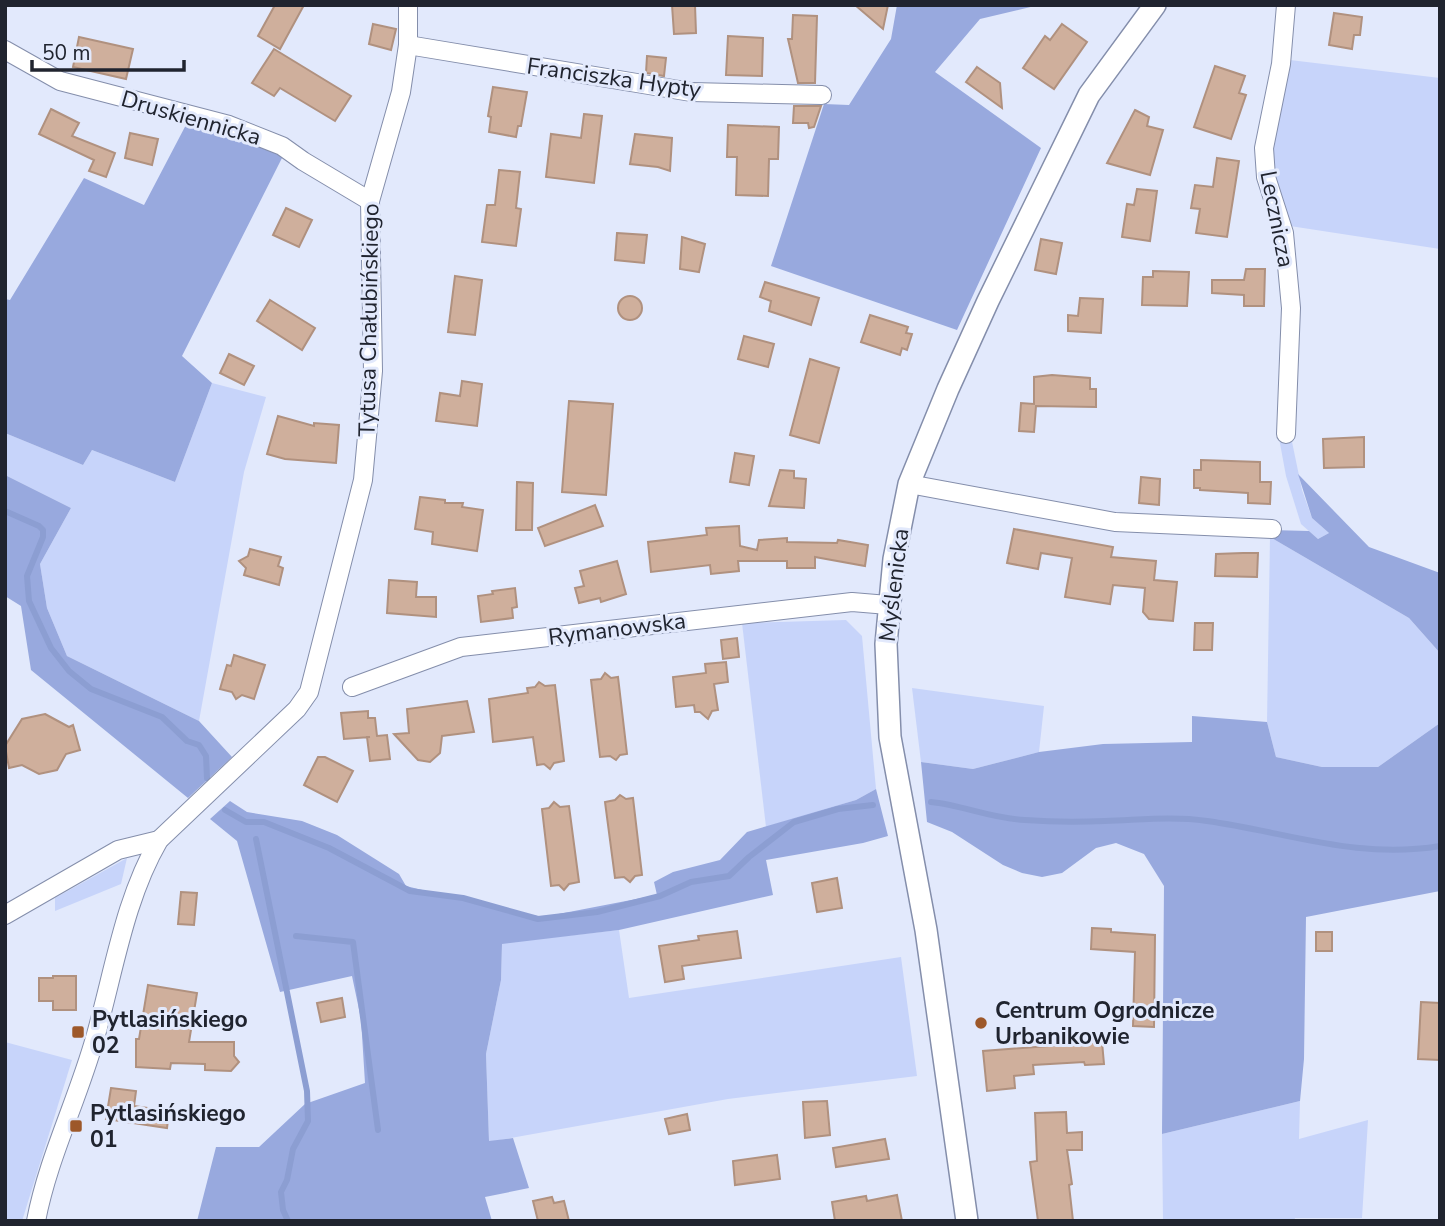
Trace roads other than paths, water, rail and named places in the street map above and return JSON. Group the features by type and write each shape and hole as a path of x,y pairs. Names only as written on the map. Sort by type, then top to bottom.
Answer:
{"street":[{"name":"Tytusa Chałubińskiego","path":"36,1221 95,1038 135,892 159,840 297,709 309,692 363,480 373,371 370,201 401,92 408,45 408,5"},
{"name":"Myślenicka","path":"967,1221 926,930 890,737 886,678 888,605 894,559 909,484 988,301 1089,95 1155,5"},
{"name":"Lecznicza","path":"1286,5 1281,64 1264,148 1266,177 1284,233 1291,308 1286,434"},
{"name":"Franciszka Hypty","path":"408,45 691,92 822,95"},
{"name":"Druskiennicka","path":"5,50 60,81 229,125 282,146 303,162 370,201"},
{"path":"909,484 1115,522 1272,529"},
{"name":"Rymanowska","path":"352,687 461,647 852,601 888,605"},
{"path":"5,915 118,850 159,840"}],"waterway":[{"path":"5,511 43,530 43,537 27,576 29,601 51,648 69,671 91,689 162,717 187,741 199,745 206,756 207,778"},
{"path":"931,802 1013,819 1065,822 1194,820 1351,847 1380,850 1440,846"},
{"path":"225,810 246,822 264,822 329,848 410,891 463,898 538,919 597,912 660,896 691,882 729,876 794,822 838,809 873,805"},
{"path":"256,839 307,1091 308,1121 293,1149 287,1180 281,1192 283,1210 288,1221"},
{"path":"296,936 353,942 378,1130"}],"place":[{"name":"Centrum Ogrodnicze Urbanikowie","path":"981,1023"},
{"name":"Pytlasińskiego 02","path":"78,1032"},
{"name":"Pytlasińskiego 01","path":"76,1126"}]}
